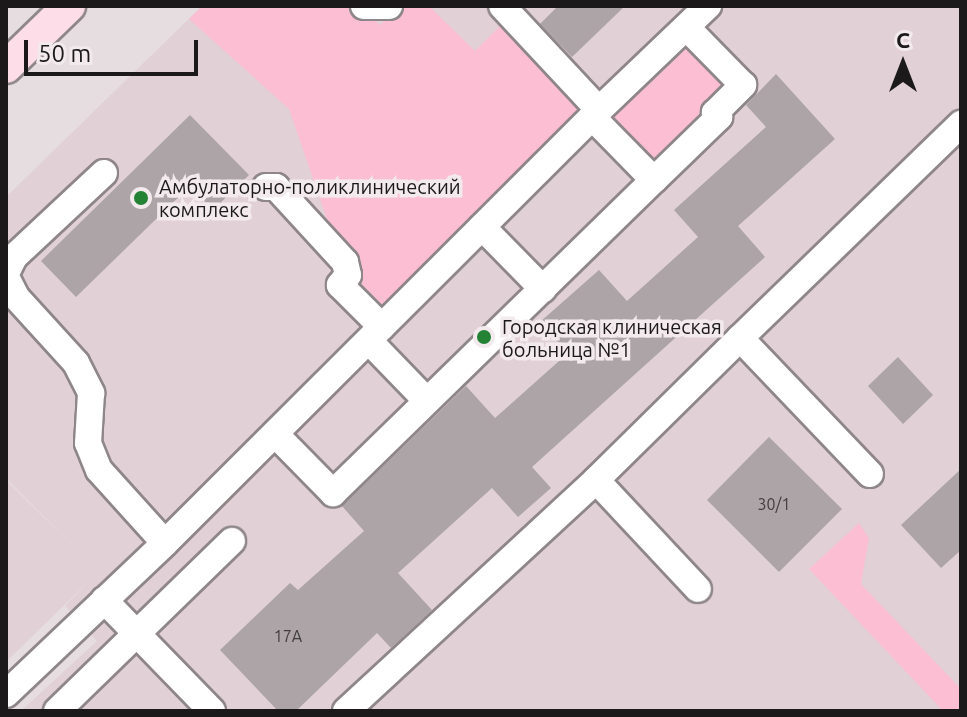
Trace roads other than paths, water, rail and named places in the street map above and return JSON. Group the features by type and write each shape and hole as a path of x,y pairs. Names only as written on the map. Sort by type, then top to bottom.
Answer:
{"main road":[{"path":"6,67 69,6"}],"lane":[{"path":"364,6 389,6"},
{"path":"502,6 654,180"},
{"path":"6,694 165,543 596,113 708,6"},
{"path":"275,434 333,493 719,117 715,113 743,85 686,27"},
{"path":"346,711 596,480 961,124"},
{"path":"104,173 14,257 6,275 16,297 76,363 91,393 88,443 99,470 165,543"},
{"path":"266,187 276,187 345,262 348,275 340,285 427,401"},
{"path":"482,227 543,289"},
{"path":"740,338 870,474"},
{"path":"596,480 698,589"},
{"path":"57,711 232,541"},
{"path":"104,600 212,711"}],"place":[{"name":"Амбулаторно-поликлинический комплекс","path":"141,198"},
{"name":"Городская клиническая больница №1","path":"484,337"}]}
